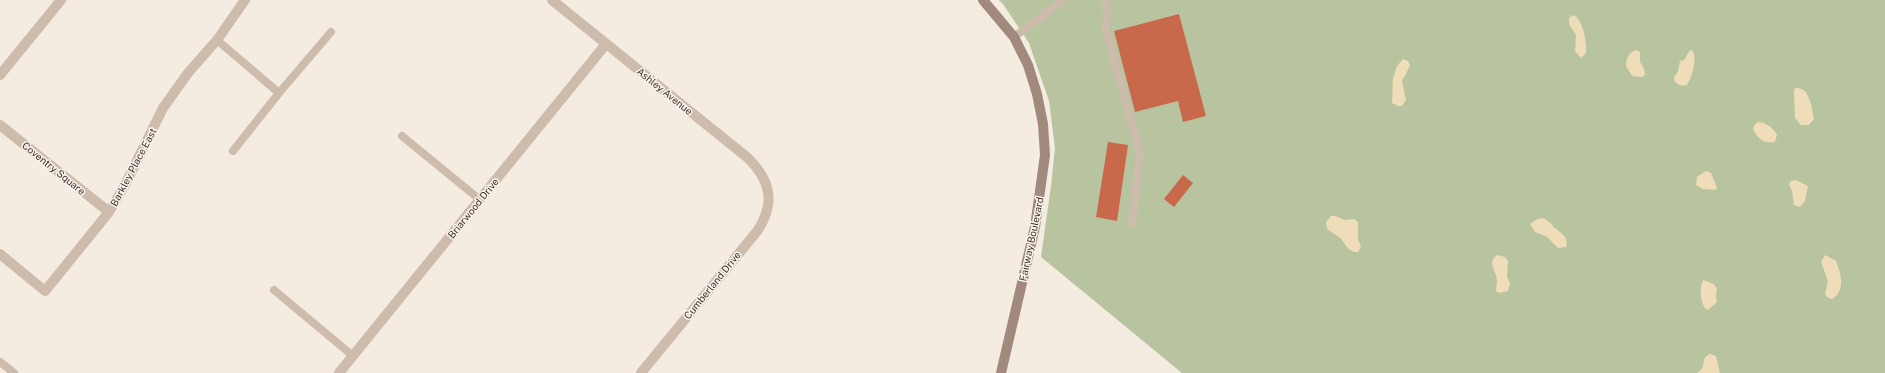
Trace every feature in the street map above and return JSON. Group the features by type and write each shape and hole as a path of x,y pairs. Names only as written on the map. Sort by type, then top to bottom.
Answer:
{"street":[{"path":"0,75 62,0"},
{"name":"Ashley Avenue","path":"552,0 748,158 760,172 768,190"},
{"name":"Fairway Boulevard","path":"983,0 1014,37 1028,65 1037,94 1043,124 1045,155 1035,227 1001,373"},
{"name":"Barkley Place East","path":"0,254 46,291 109,212 163,108 188,73 217,40 240,2"},
{"name":"Briarwood Drive","path":"339,373 606,44"},
{"name":"Coventry Square","path":"0,124 109,212"},
{"name":"Cumberland Drive","path":"641,373 758,230 764,221 767,211 768,190"}],"lane":[{"path":"1014,37 1063,0"},
{"path":"1105,0 1108,6 1106,31 1140,153 1132,224"},
{"path":"233,151 279,93 331,32"},
{"path":"217,40 279,93"},
{"path":"402,136 479,199"},
{"path":"274,290 353,356"},
{"path":"0,362 14,373"}],"green space":[{"path":"999,0 1885,0 1885,373 1182,373 1041,257 1055,148 1049,101 1029,43"}],"sand":[{"path":"1573,15 1582,26 1585,37 1586,53 1581,58 1575,51 1576,35 1569,24 1569,18"},
{"path":"1636,50 1640,52 1640,62 1644,69 1645,75 1642,77 1632,76 1626,66 1628,56 1631,52"},
{"path":"1690,50 1693,51 1694,55 1693,68 1691,77 1685,86 1677,83 1674,78 1678,71 1680,61 1684,60"},
{"path":"1403,59 1408,61 1410,66 1402,81 1406,100 1402,106 1398,106 1392,103 1393,78 1397,66"},
{"path":"1795,88 1800,88 1807,94 1811,104 1814,119 1809,125 1801,125 1795,118"},
{"path":"1758,122 1767,124 1774,130 1777,135 1775,142 1761,140 1753,129 1755,124"},
{"path":"1706,171 1711,173 1717,188 1715,190 1703,189 1696,185 1697,177"},
{"path":"1796,180 1808,186 1805,201 1800,207 1794,205 1792,191 1789,184 1791,181"},
{"path":"1331,216 1345,220 1355,219 1358,222 1358,239 1361,247 1358,252 1351,251 1339,237 1327,229 1326,222"},
{"path":"1542,218 1548,221 1566,238 1566,247 1558,248 1547,237 1535,232 1530,224 1537,219"},
{"path":"1497,255 1505,257 1508,261 1507,276 1510,284 1508,291 1499,293 1496,291 1497,277 1492,265 1492,261"},
{"path":"1825,255 1836,261 1841,276 1841,286 1839,291 1832,299 1828,298 1825,294 1828,281 1821,262"},
{"path":"1703,280 1714,284 1717,289 1717,302 1708,310 1703,305 1701,296"},
{"path":"1710,354 1716,356 1720,373 1697,373 1702,369 1705,357"}],"building":[{"path":"1179,14 1206,116 1183,122 1178,101 1135,112 1114,31"},
{"path":"1108,142 1128,145 1117,221 1096,217"},
{"path":"1183,175 1193,183 1174,207 1164,199"}]}
